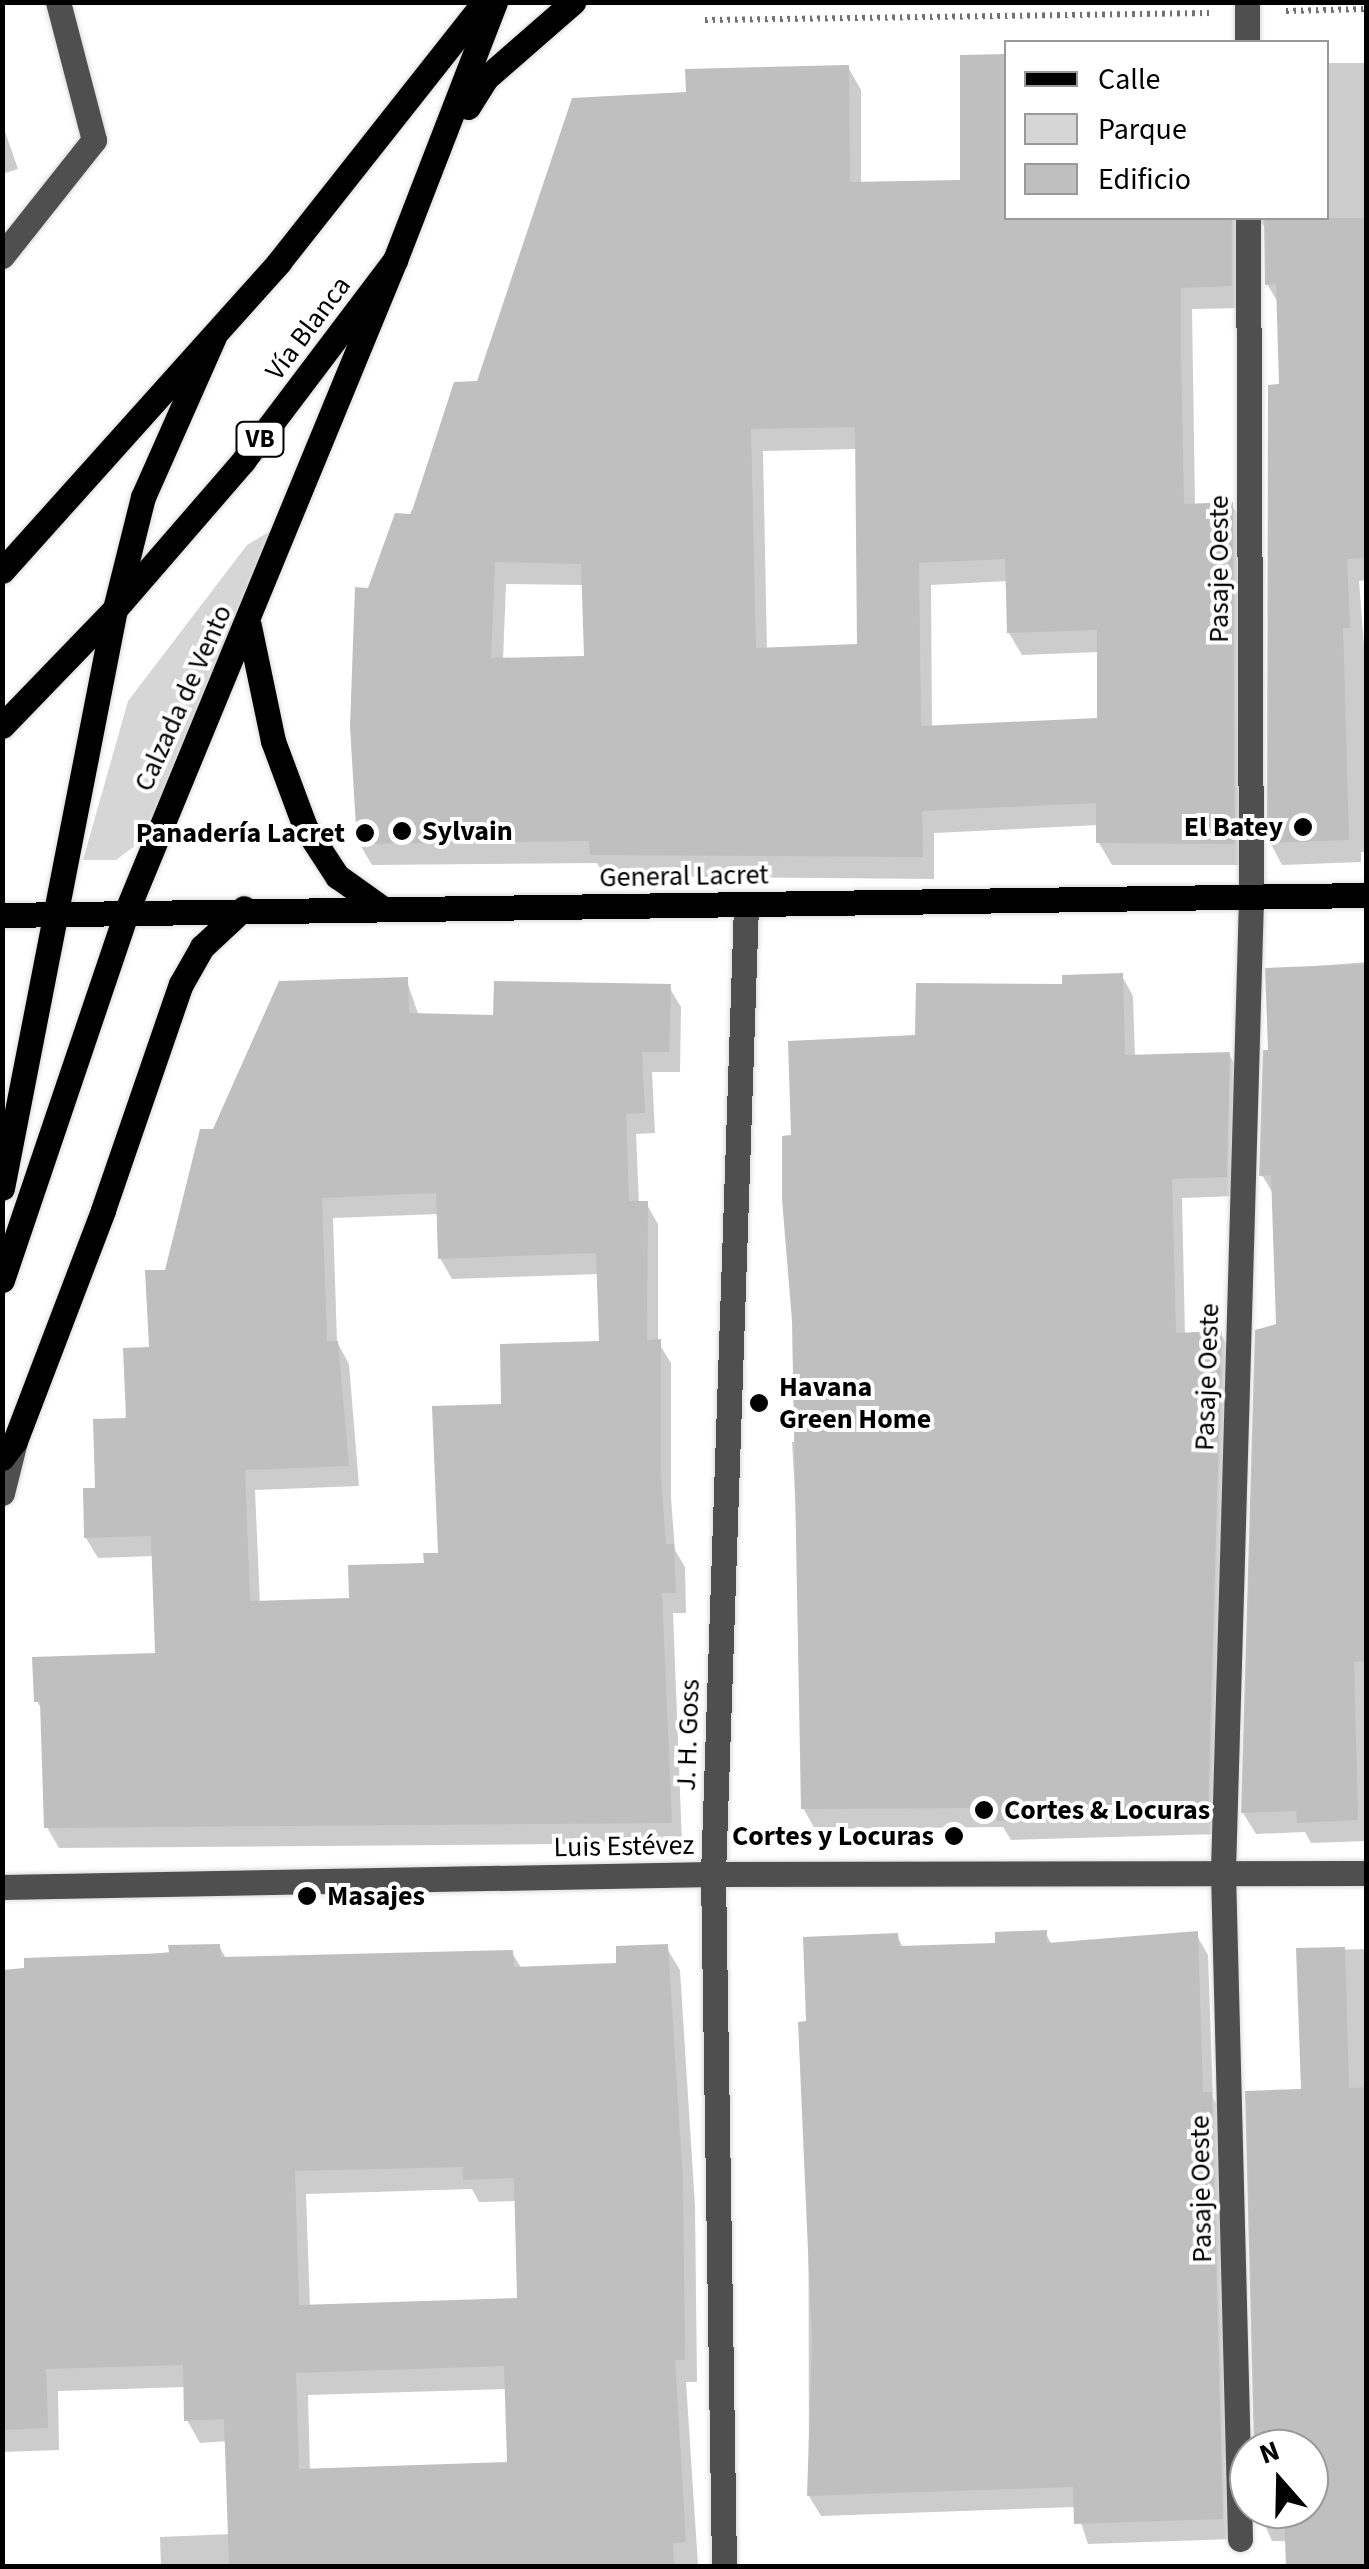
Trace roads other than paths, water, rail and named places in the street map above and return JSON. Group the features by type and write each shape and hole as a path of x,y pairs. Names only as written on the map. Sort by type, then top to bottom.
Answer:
{"main road":[{"path":"2,571 214,337 484,2"},
{"name":"Vía Blanca","path":"2,726 115,609 301,390 395,260 495,2"},
{"path":"434,163 486,78 572,2"},
{"name":"Calzada de Vento","path":"2,1280 127,910 249,625 395,260"},
{"path":"2,1188 52,914 115,609 144,496 214,337"},
{"path":"249,625 272,741 305,827 337,876 387,910"},
{"name":"General Lacret","path":"2,915 244,908 387,910 1366,895"},
{"path":"9,1449 181,984 202,946 244,908"}],"street":[{"path":"2,256 94,140 58,2"},
{"path":"1247,7 1247,40"},
{"name":"Pasaje Oeste","path":"1240,2539 1223,1871 1250,897 1248,220"},
{"name":"J. H. Goss","path":"724,2566 713,1874 746,905"},
{"path":"2,1493 9,1449"},
{"name":"Luis Estévez","path":"2,1887 713,1874 1366,1873"}],"place":[{"name":"El Batey","path":"1303,827"},
{"name":"Sylvain","path":"402,831"},
{"name":"Panadería Lacret","path":"365,833"},
{"name":"Havana Green Home","path":"759,1403"},
{"name":"Cortes & Locuras","path":"984,1810"},
{"name":"Cortes y Locuras","path":"954,1836"},
{"name":"Masajes","path":"307,1896"}]}
